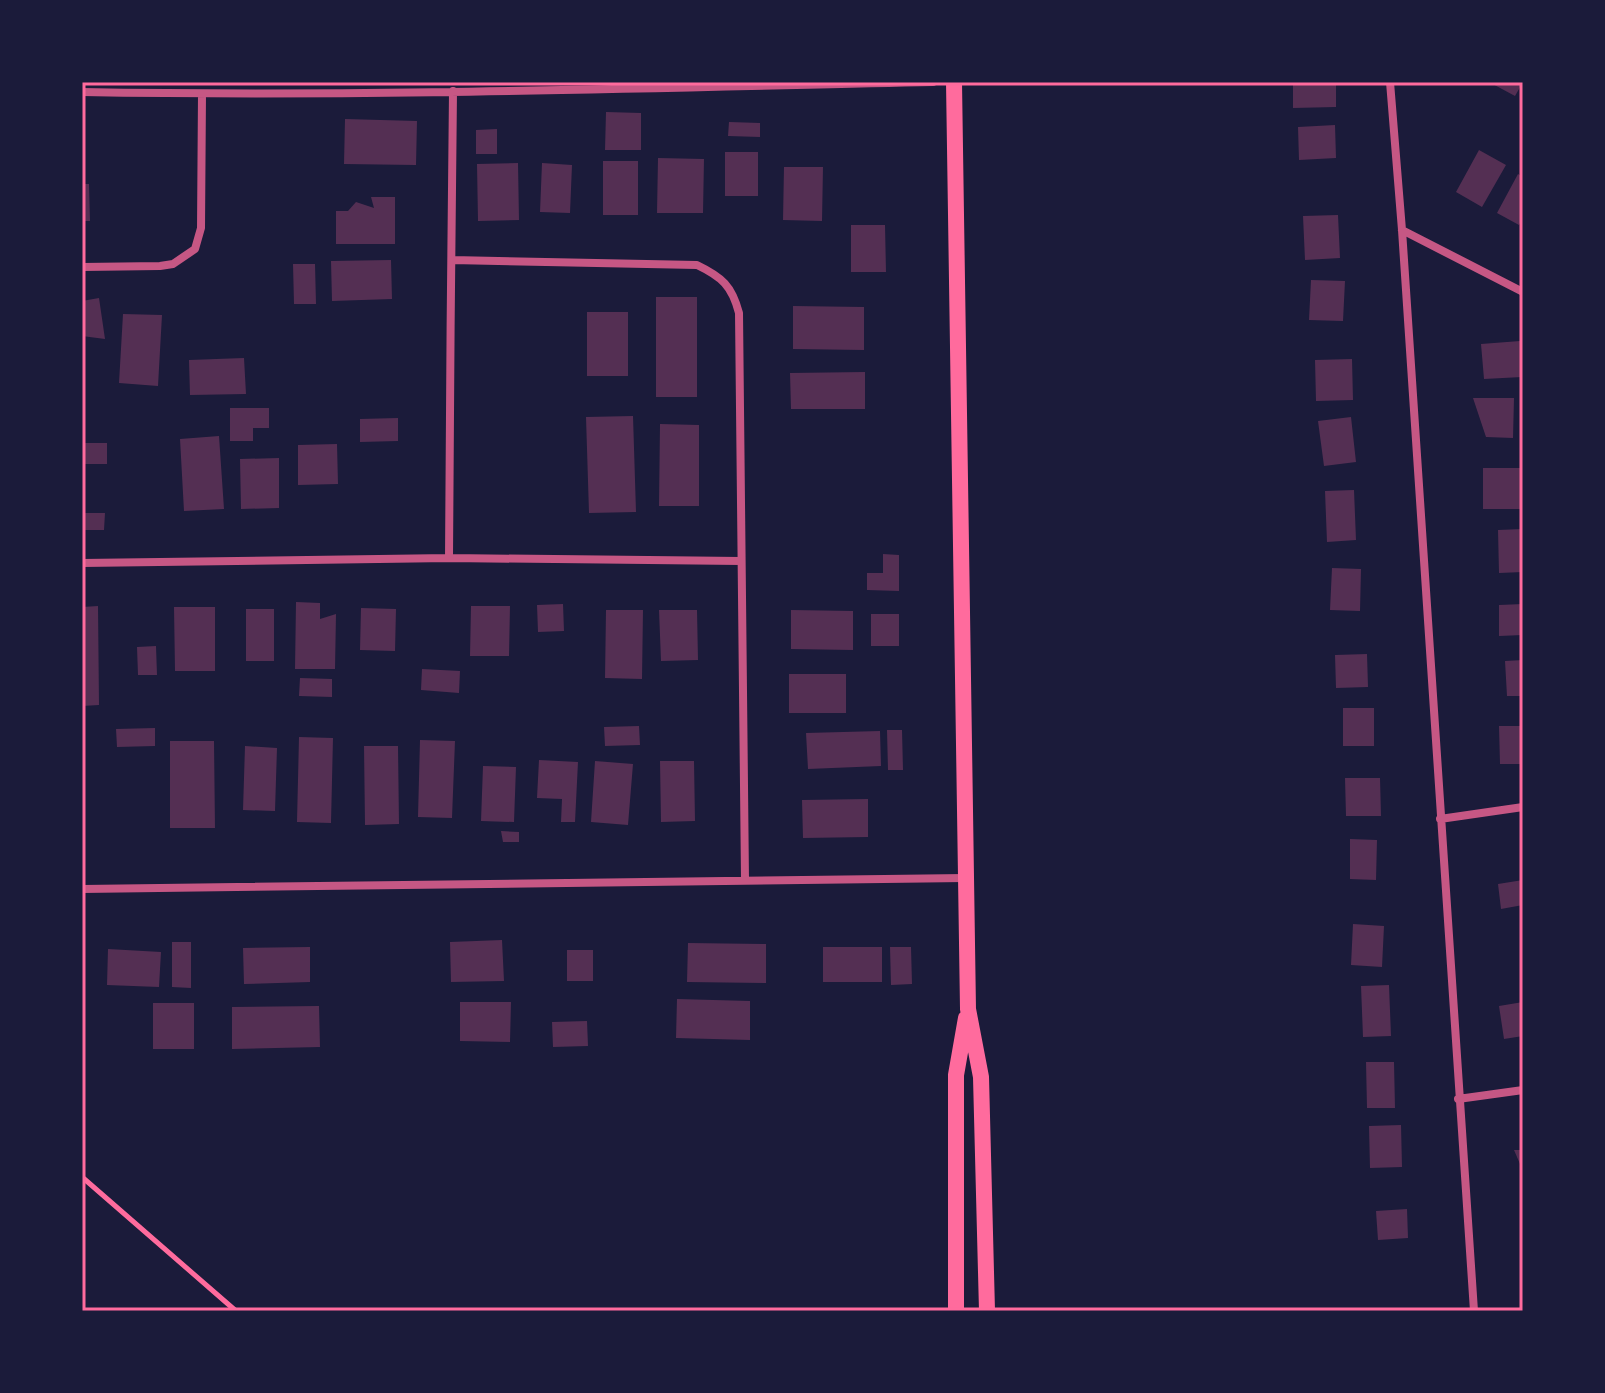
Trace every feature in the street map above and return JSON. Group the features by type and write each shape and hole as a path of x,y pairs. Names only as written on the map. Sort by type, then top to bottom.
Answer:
{"main road":[{"path":"954,82 968,1009 981,1077 987,1311"},
{"path":"956,1311 956,1075 968,1009"}],"street":[{"path":"310,82 310,93"},
{"path":"82,92 310,93 933,82"},
{"path":"1390,82 1474,1311"},
{"path":"449,558 453,91"},
{"path":"82,267 173,264 195,249 201,228 202,94"},
{"path":"1402,230 1523,292"},
{"path":"452,260 697,265 719,276 735,299 739,313 745,880"},
{"path":"82,563 449,558 741,561"},
{"path":"1440,819 1523,807"},
{"path":"82,889 965,878"},
{"path":"1458,1099 1523,1090"}],"path":[{"path":"82,1177 236,1311"}],"building":[{"path":"1293,82 1336,82 1336,107 1293,108"},
{"path":"1489,82 1523,82 1515,96"},
{"path":"606,112 641,113 641,150 605,150"},
{"path":"345,119 417,121 416,165 344,164"},
{"path":"729,122 760,123 760,137 728,136"},
{"path":"1335,125 1336,158 1299,160 1298,127"},
{"path":"497,129 497,154 476,154 476,130"},
{"path":"1479,150 1506,165 1482,207 1456,192"},
{"path":"725,152 758,152 758,196 725,196"},
{"path":"658,158 704,159 703,213 657,213"},
{"path":"603,161 638,161 638,215 603,215"},
{"path":"518,163 519,220 478,221 477,164"},
{"path":"542,163 572,165 570,213 540,212"},
{"path":"784,167 823,167 822,221 783,220"},
{"path":"1518,174 1523,177 1523,218 1519,225 1497,213"},
{"path":"82,184 89,184 90,221 82,221"},
{"path":"371,197 395,197 395,244 336,244 336,211 348,211 356,202 374,208"},
{"path":"1338,215 1340,258 1305,260 1303,216"},
{"path":"851,225 885,225 886,272 851,272"},
{"path":"391,260 392,299 332,301 331,261"},
{"path":"293,264 315,264 316,304 294,304"},
{"path":"1311,280 1345,281 1343,321 1309,320"},
{"path":"656,297 697,297 697,397 656,397"},
{"path":"99,298 105,339 82,336 82,301"},
{"path":"793,306 864,307 864,350 793,349"},
{"path":"587,312 628,312 628,376 587,376"},
{"path":"123,314 162,315 158,386 119,383"},
{"path":"1520,341 1522,377 1484,379 1481,344"},
{"path":"244,358 246,394 190,395 189,360"},
{"path":"1352,359 1353,400 1316,401 1315,360"},
{"path":"865,372 865,409 791,409 790,373"},
{"path":"1473,398 1514,398 1513,438 1486,437"},
{"path":"230,408 269,408 269,428 253,428 253,441 230,441"},
{"path":"633,416 636,512 589,513 586,417"},
{"path":"1351,417 1356,462 1324,466 1318,421"},
{"path":"398,418 398,441 360,442 360,419"},
{"path":"660,424 699,425 699,506 659,506"},
{"path":"219,436 224,509 184,511 180,439"},
{"path":"82,443 107,443 107,464 82,464"},
{"path":"337,444 338,484 298,485 298,445"},
{"path":"279,458 279,508 241,509 240,459"},
{"path":"1483,468 1523,468 1523,509 1483,509"},
{"path":"1354,490 1356,540 1327,542 1325,491"},
{"path":"82,513 105,513 104,530 82,530"},
{"path":"1523,529 1523,572 1499,573 1498,530"},
{"path":"883,554 899,555 899,591 867,590 867,573 883,573"},
{"path":"1332,568 1361,569 1360,611 1330,610"},
{"path":"296,602 320,603 320,619 336,614 335,669 295,669"},
{"path":"563,604 564,631 538,632 537,605"},
{"path":"1523,604 1523,635 1499,636 1499,605"},
{"path":"98,606 99,705 82,706 82,607"},
{"path":"471,606 510,606 509,656 470,656"},
{"path":"174,607 215,607 215,671 175,671"},
{"path":"361,608 396,609 395,651 360,650"},
{"path":"246,609 274,609 274,661 246,661"},
{"path":"606,610 643,610 642,679 605,678"},
{"path":"659,610 697,610 698,660 661,661"},
{"path":"791,610 853,611 853,650 791,649"},
{"path":"871,614 899,614 899,646 871,646"},
{"path":"156,646 157,675 138,675 137,647"},
{"path":"1367,654 1368,687 1336,688 1335,655"},
{"path":"1523,660 1523,696 1507,696 1505,661"},
{"path":"422,669 460,671 459,693 421,690"},
{"path":"789,674 846,674 846,713 789,713"},
{"path":"300,678 332,679 332,697 299,696"},
{"path":"1343,708 1374,708 1374,746 1343,746"},
{"path":"639,726 640,745 605,746 604,727"},
{"path":"1499,726 1523,726 1523,764 1500,764"},
{"path":"155,728 155,746 117,747 116,729"},
{"path":"887,730 902,730 903,770 888,770"},
{"path":"880,731 881,766 808,769 806,733"},
{"path":"299,737 333,738 331,823 297,822"},
{"path":"420,740 455,741 452,818 418,817"},
{"path":"170,741 214,741 215,828 170,828"},
{"path":"245,746 277,748 275,811 243,810"},
{"path":"364,746 398,746 399,824 365,825"},
{"path":"539,760 578,762 575,822 561,822 562,799 537,798"},
{"path":"595,761 633,764 628,825 591,822"},
{"path":"660,761 694,761 695,821 661,822"},
{"path":"483,766 516,767 514,822 481,821"},
{"path":"1345,778 1380,778 1381,816 1346,816"},
{"path":"868,799 868,837 803,838 802,800"},
{"path":"501,831 519,832 519,842 503,842"},
{"path":"1350,839 1377,840 1376,880 1350,879"},
{"path":"1523,880 1523,905 1501,909 1498,884"},
{"path":"1353,924 1384,926 1382,967 1351,965"},
{"path":"502,940 504,981 451,982 450,942"},
{"path":"172,942 191,942 191,988 172,987"},
{"path":"688,943 766,944 766,983 687,982"},
{"path":"310,947 310,982 244,984 243,948"},
{"path":"823,947 882,947 882,982 823,982"},
{"path":"890,947 911,947 912,984 891,985"},
{"path":"108,949 161,952 159,987 107,985"},
{"path":"567,950 593,950 593,981 567,981"},
{"path":"1389,985 1391,1036 1363,1037 1361,986"},
{"path":"677,999 750,1001 750,1040 676,1038"},
{"path":"460,1002 511,1002 510,1042 460,1041"},
{"path":"1523,1002 1523,1036 1504,1039 1499,1006"},
{"path":"153,1003 194,1003 194,1049 153,1049"},
{"path":"319,1006 320,1047 232,1049 232,1007"},
{"path":"587,1021 588,1046 553,1047 552,1022"},
{"path":"1366,1062 1394,1062 1395,1108 1367,1108"},
{"path":"1401,1125 1402,1167 1370,1168 1369,1126"},
{"path":"1514,1150 1523,1150 1523,1171"},
{"path":"1407,1209 1408,1238 1378,1240 1376,1211"}]}
